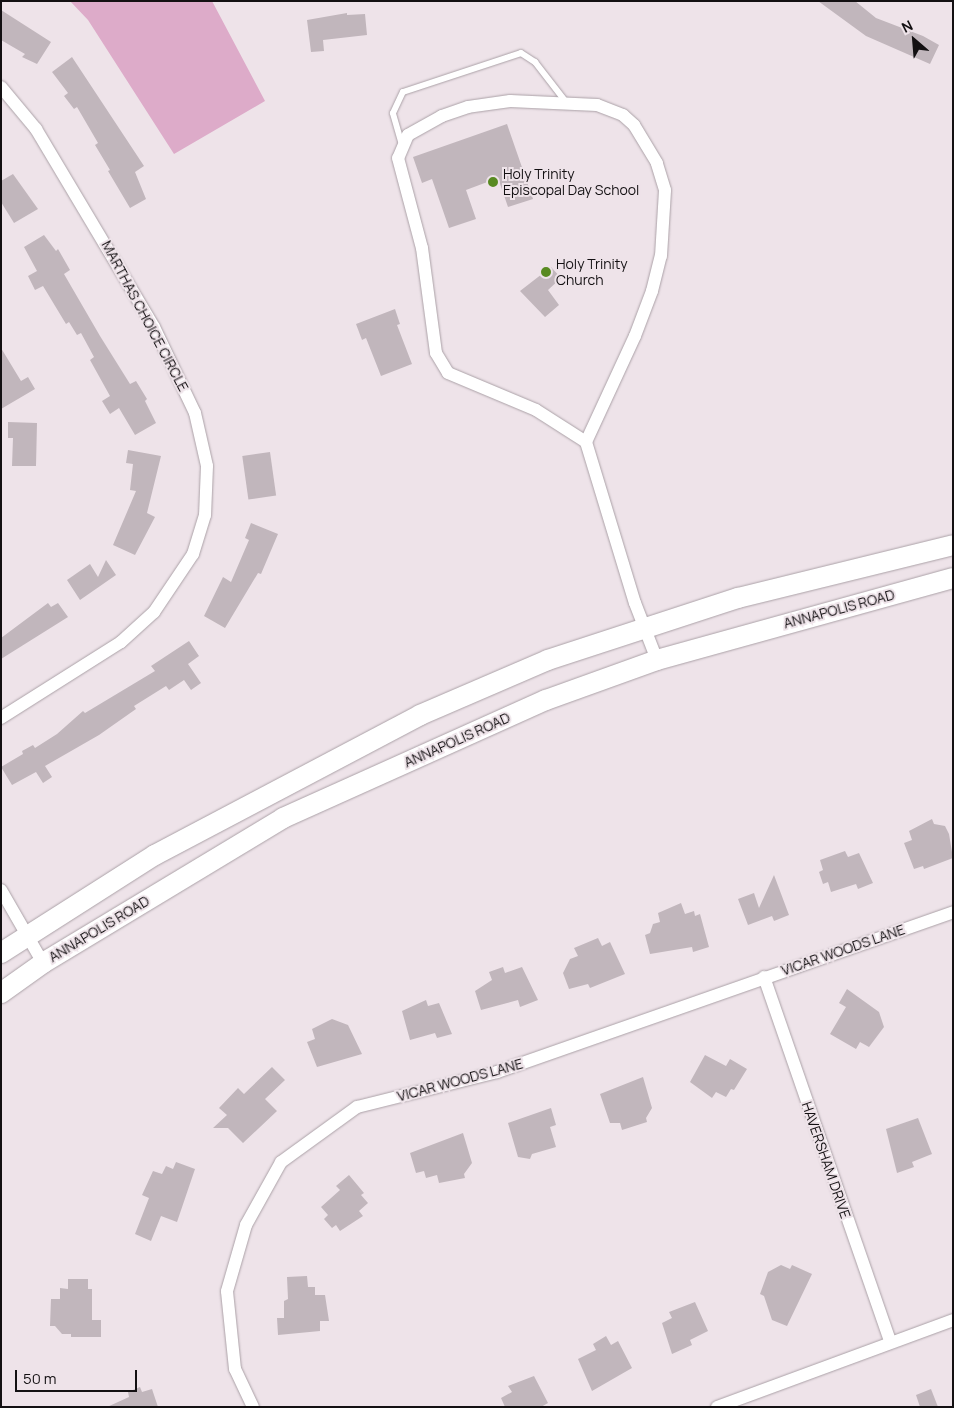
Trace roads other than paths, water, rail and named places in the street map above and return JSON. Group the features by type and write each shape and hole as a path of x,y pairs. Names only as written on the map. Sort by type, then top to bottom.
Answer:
{"main road":[{"path":"1,953 27,934 155,855 420,716 548,660 644,627 738,598 953,545"},
{"name":"ANNAPOLIS ROAD","path":"1,993 43,963 283,818 546,700 657,660 953,578"}],"street":[{"name":"MARTHAS CHOICE CIRCLE","path":"1,87 36,129 154,327 195,413 207,466 205,515 193,554 168,595 142,626 121,642 1,718"},
{"path":"586,442 652,291 665,228 665,190 657,163 634,125 623,115 597,105 510,101 468,107 421,127 408,135 398,158 422,248 431,328 440,362 448,373 536,410 586,442 644,627 657,660"},
{"path":"1,890 43,963"},
{"name":"VICAR WOODS LANE","path":"253,1407 235,1369 227,1291 246,1225 281,1162 357,1107 497,1072 953,912"},
{"name":"HAVERSHAM DRIVE","path":"764,977 890,1341"},
{"path":"717,1407 890,1341 953,1320"}],"lane":[{"path":"402,146 393,113 403,92 521,53 535,62 567,103"}],"place":[{"name":"Holy Trinity Episcopal Day School","path":"493,182"},
{"name":"Holy Trinity Church","path":"546,272"}]}
